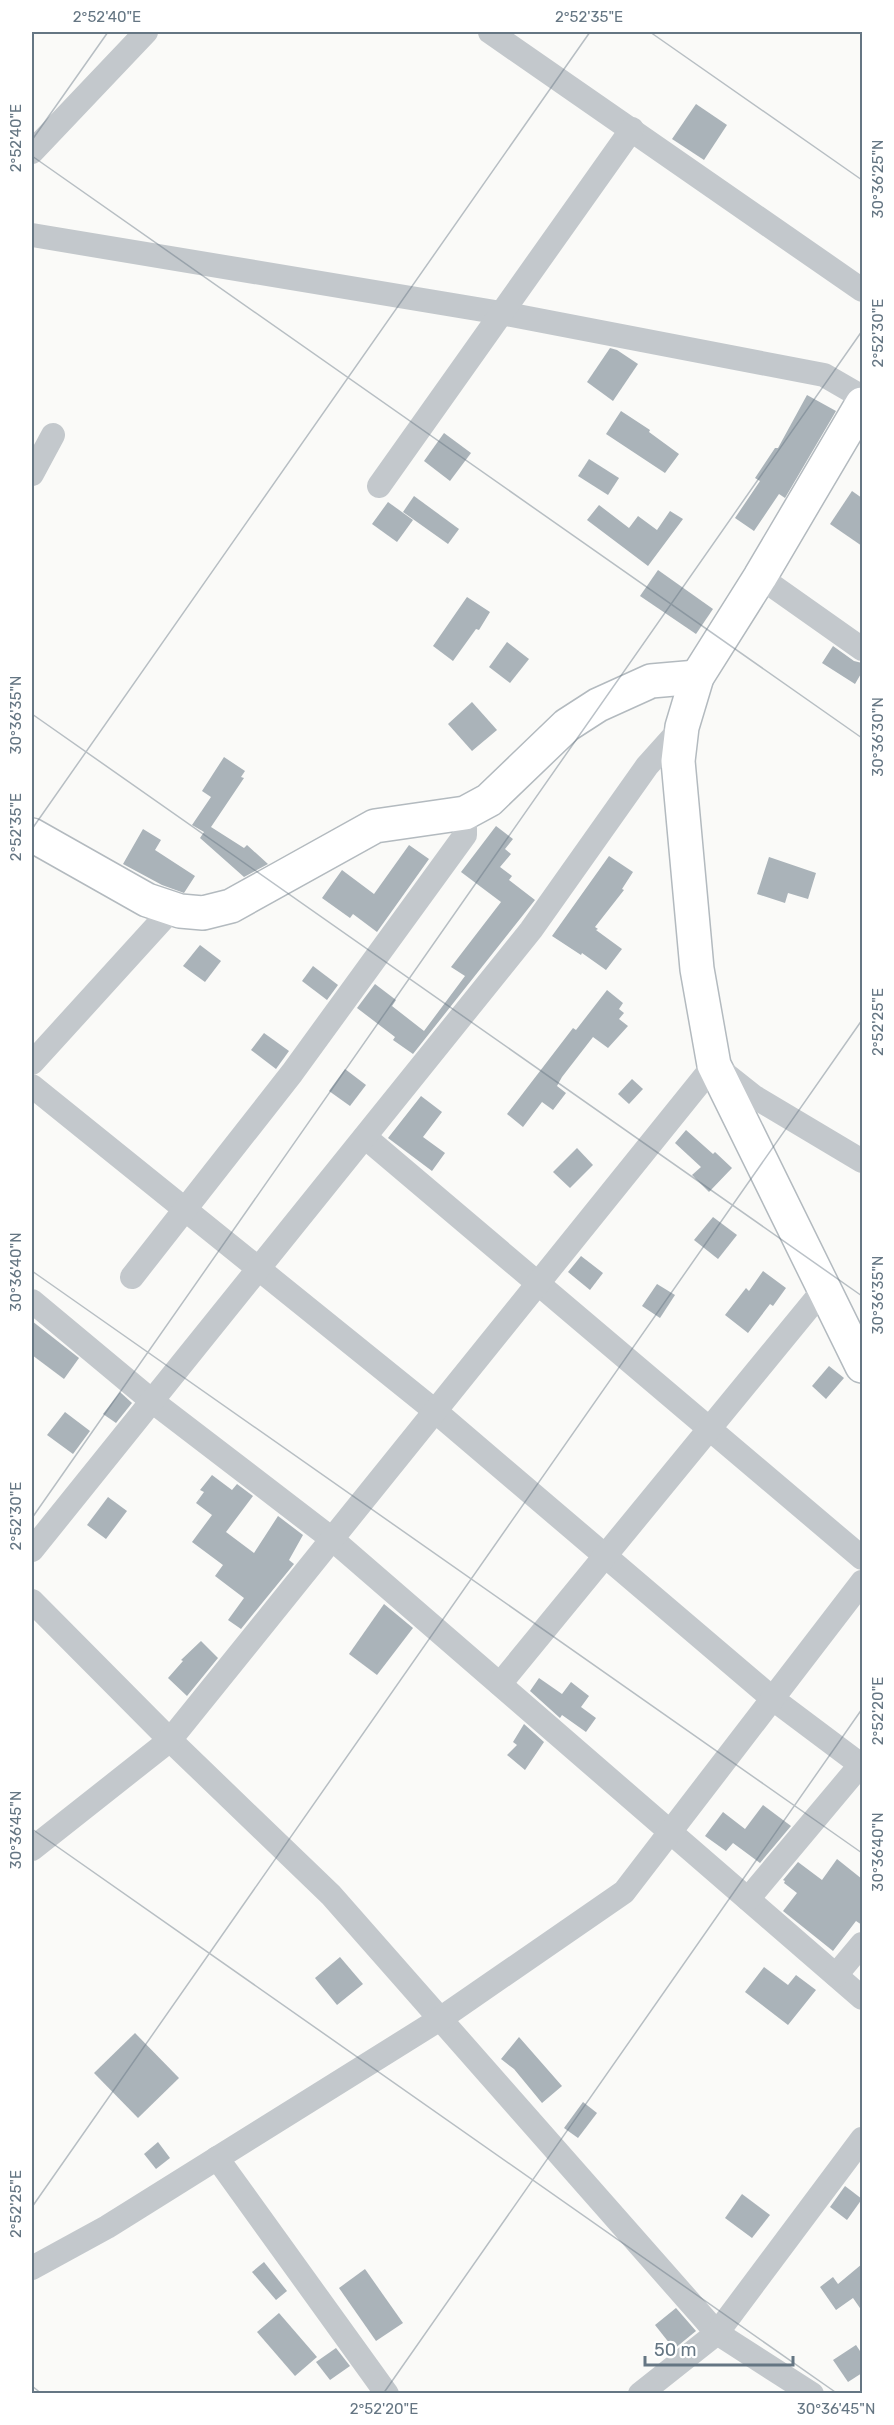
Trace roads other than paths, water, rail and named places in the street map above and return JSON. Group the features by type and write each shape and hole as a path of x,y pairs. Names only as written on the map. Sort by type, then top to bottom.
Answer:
{"street":[{"path":"32,152 146,32"},
{"path":"490,32 862,290"},
{"path":"379,486 632,129"},
{"path":"32,235 501,314 824,375 862,397"},
{"path":"862,404 760,577 697,677 682,727 678,761 697,969 714,1065 862,1366"},
{"path":"32,474 53,435"},
{"path":"760,577 862,649"},
{"path":"32,835 147,900 172,908 203,913 231,906 375,826 465,813 489,800 567,725 598,705 651,681 697,677"},
{"path":"32,1550 531,930 648,766 682,727"},
{"path":"132,1277 292,1073 465,835 465,813"},
{"path":"32,1063 172,908"},
{"path":"714,1065 753,1096 862,1161"},
{"path":"32,1849 170,1740 714,1065"},
{"path":"32,1086 435,1411 773,1699 862,1764 748,1899"},
{"path":"365,1137 862,1558"},
{"path":"500,1684 824,1289"},
{"path":"32,1301 152,1401 332,1539 862,1998"},
{"path":"32,2268 107,2227 440,2019 624,1892 862,1582"},
{"path":"32,1601 170,1740 331,1895 717,2333 812,2394"},
{"path":"836,1975 862,1944"},
{"path":"640,2394 717,2333 862,2139"},
{"path":"217,2158 387,2394"}]}
